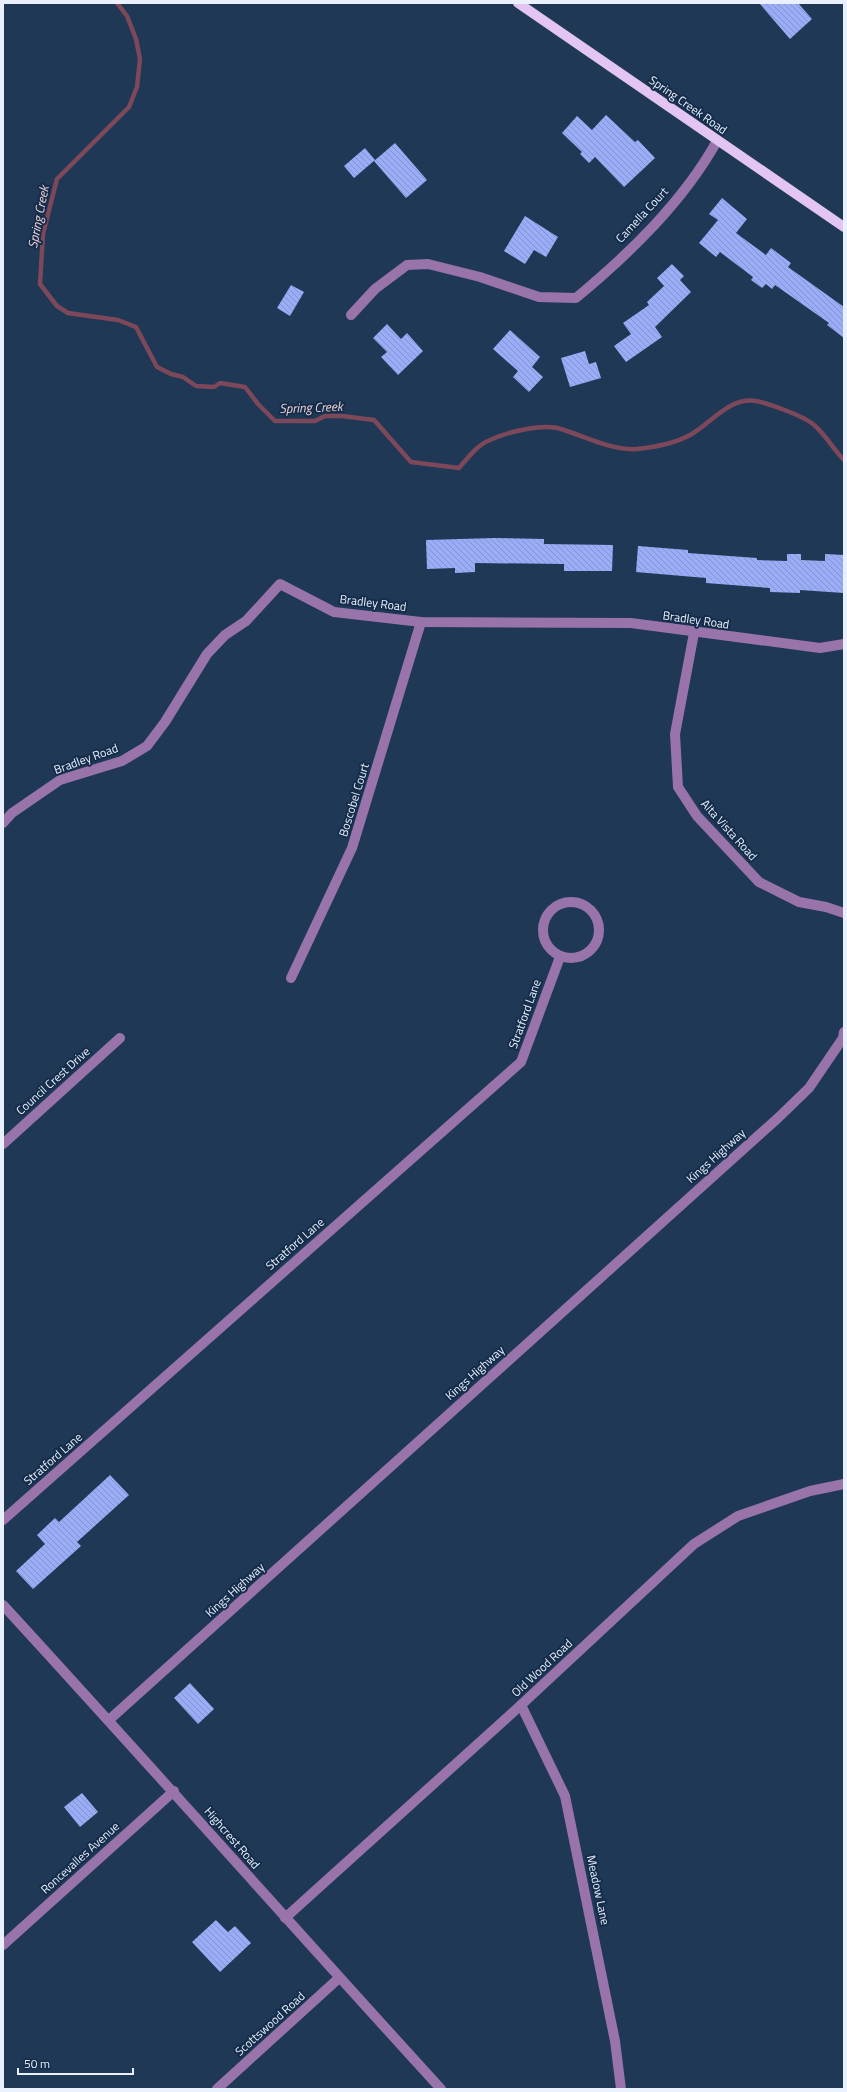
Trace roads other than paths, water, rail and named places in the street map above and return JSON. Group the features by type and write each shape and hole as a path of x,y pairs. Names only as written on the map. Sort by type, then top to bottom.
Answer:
{"main road":[{"name":"Spring Creek Road","path":"518,3 844,227"}],"street":[{"name":"Camella Court","path":"351,315 375,289 407,265 428,264 480,277 540,297 576,298 600,278 659,219 706,160 717,141"},
{"name":"Bradley Road","path":"3,823 12,813 60,780 122,761 147,746 165,722 207,654 225,635 246,621 280,584 334,612 421,622 631,623 694,633 820,648 844,644"},
{"name":"Boscobel Court","path":"291,978 352,848 421,622"},
{"name":"Alta Vista Road","path":"694,633 675,734 678,787 697,816 759,882 799,902 826,907 844,913"},
{"path":"578,903 587,906 594,913 600,930 598,940 594,948 583,956 569,959 560,957 552,952 543,935 546,917 552,909 560,904 578,903"},
{"name":"Stratford Lane","path":"3,1520 521,1062 560,957"},
{"name":"Kings Highway","path":"109,1720 778,1118 809,1088 843,1038 844,1032"},
{"name":"Council Crest Drive","path":"3,1144 120,1038"},
{"name":"Old Wood Road","path":"285,1918 521,1706 694,1544 738,1516 810,1491 844,1484"},
{"name":"Highcrest Road","path":"3,1605 174,1791 285,1918 441,2089"},
{"name":"Meadow Lane","path":"521,1706 565,1796 615,2041 621,2089"},
{"name":"Roncevalles Avenue","path":"3,1945 174,1791"},
{"name":"Scottswood Road","path":"217,2089 339,1978"}],"waterway":[{"name":"Spring Creek","path":"117,3 127,16 136,39 140,59 137,87 129,107 57,179 43,234 40,284 57,306 68,313 118,320 136,327 157,367 171,374 183,377 196,386 214,387 220,383 245,387 258,404 275,421 315,421 325,416 342,416 374,420 411,462 459,468 473,452 485,442 515,431 545,427 561,429 618,448 637,449 657,446 678,441 690,435 728,407 746,401 756,401 769,404 795,414 810,422 822,433 844,460"}]}
